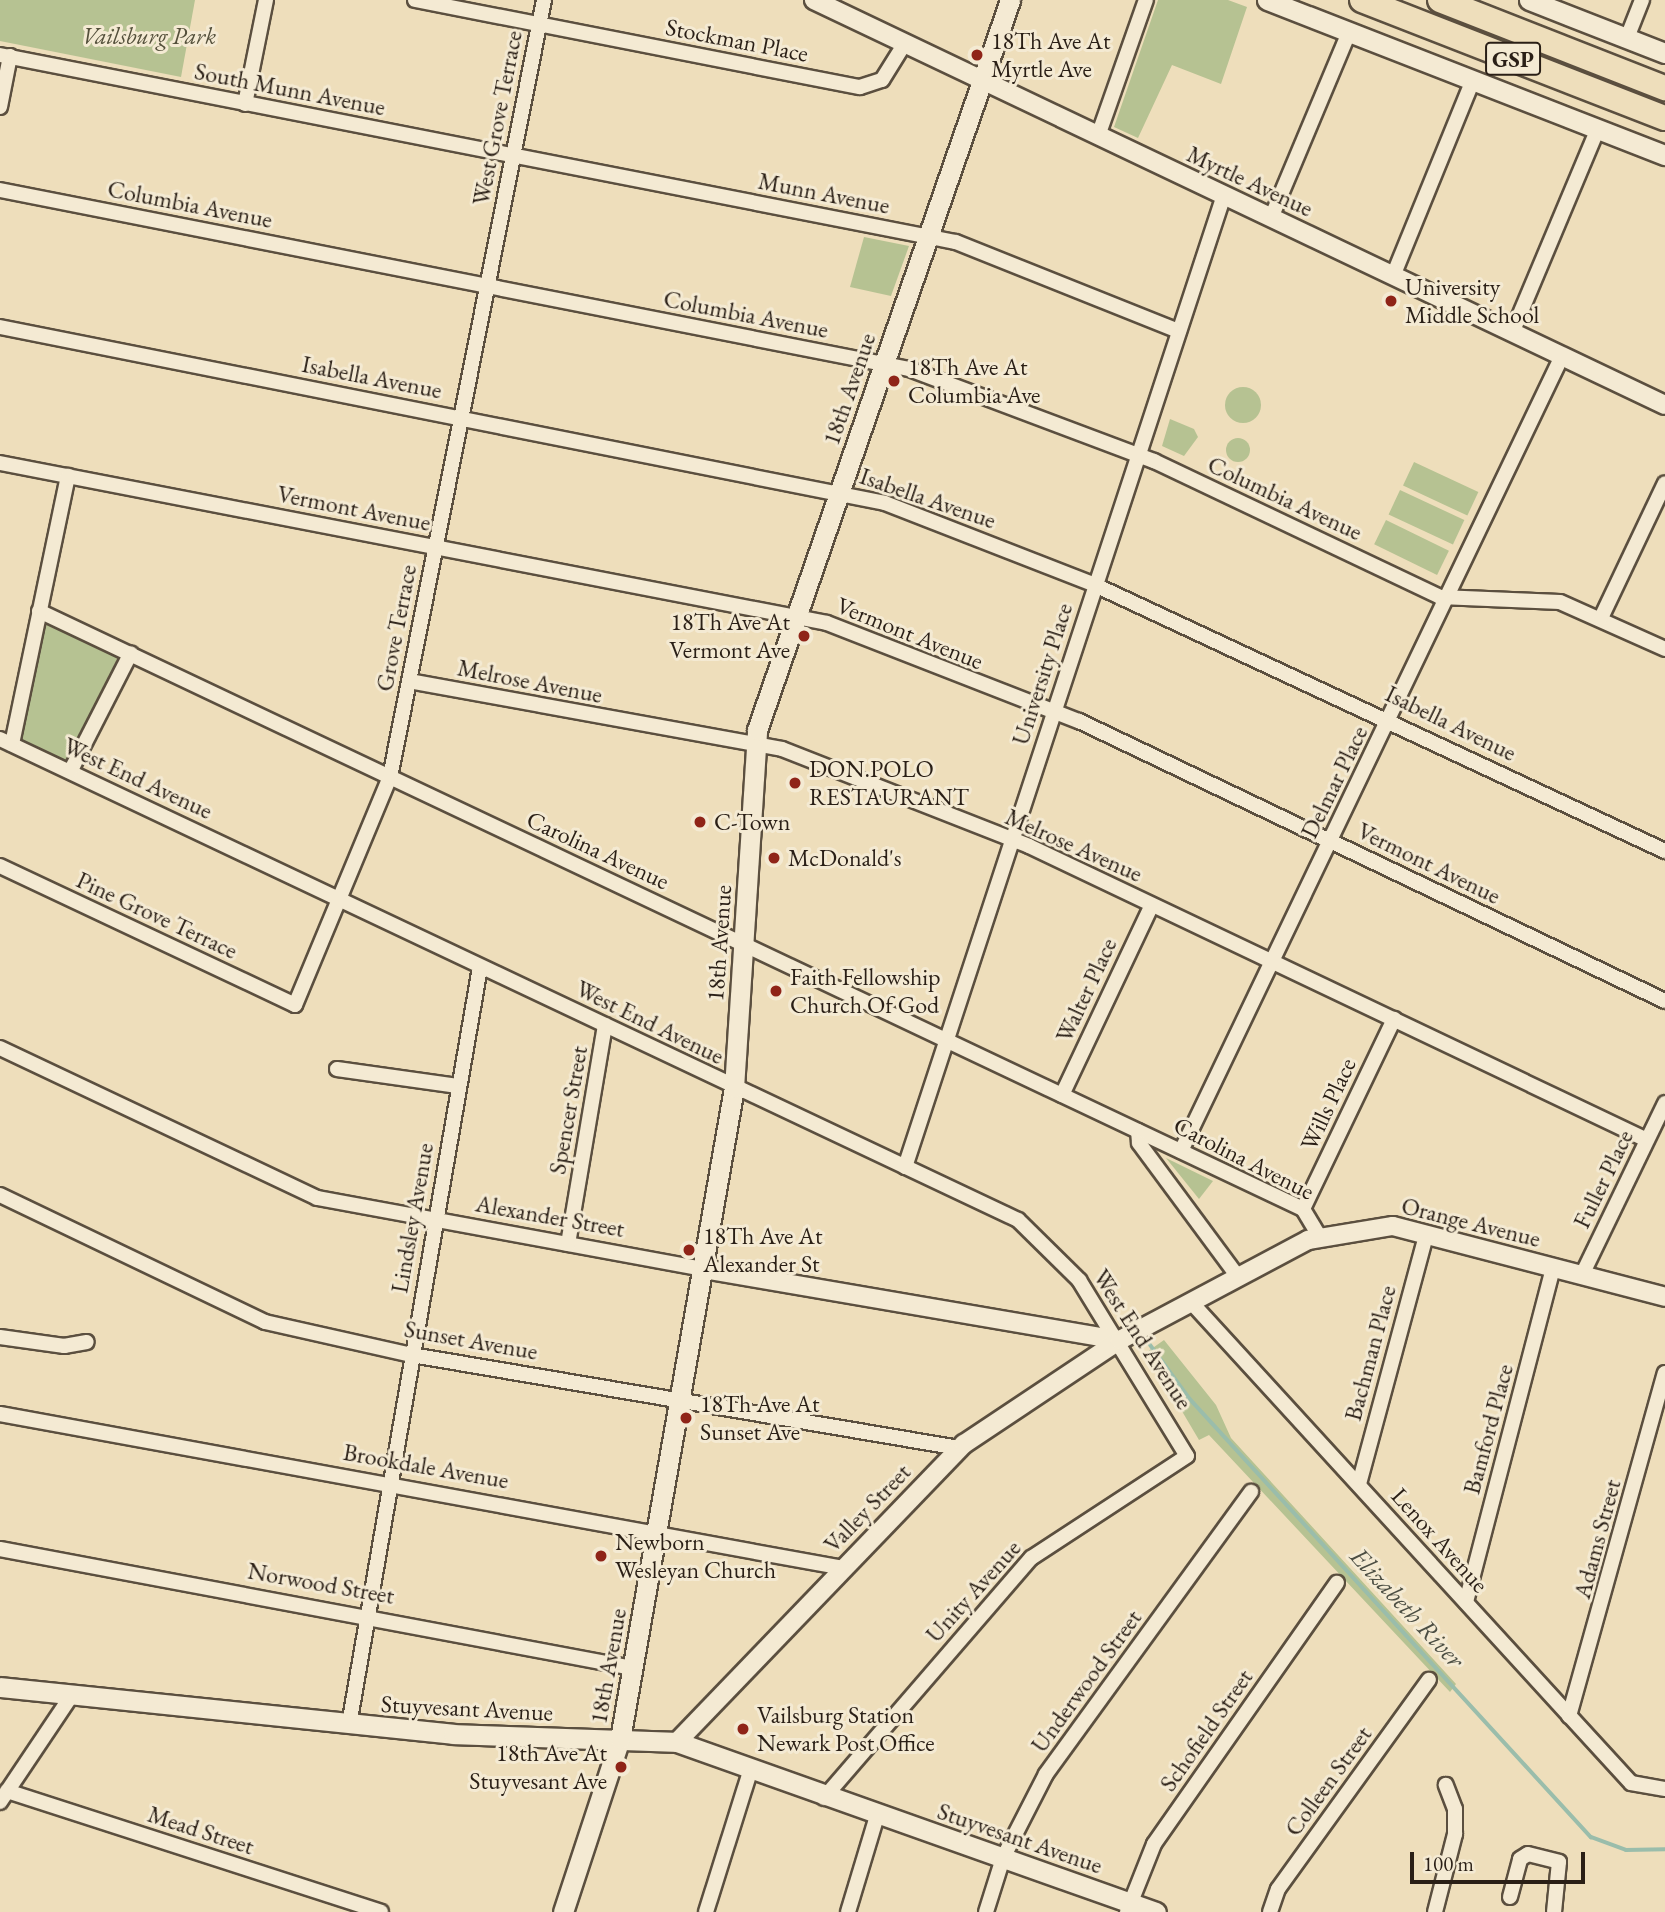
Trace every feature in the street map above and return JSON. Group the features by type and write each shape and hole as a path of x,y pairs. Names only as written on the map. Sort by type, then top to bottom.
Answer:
{"highway":[{"name":"GSP","path":"1362,0 1665,118"},
{"name":"GSP","path":"1440,0 1665,88"}],"main road":[{"name":"18th Avenue","path":"563,1912 620,1739 734,1088 755,745 795,618 1010,0"},
{"path":"1267,0 1665,155"},
{"path":"1529,0 1665,53"},
{"name":"Stuyvesant Avenue","path":"0,1687 70,1698 349,1725 677,1742 750,1772 1003,1858 1129,1907 1156,1912"}],"street":[{"path":"245,104 266,0"},
{"name":"Stockman Place","path":"415,0 860,87 882,80 905,43"},
{"name":"West Grove Terrace","path":"495,245 544,0"},
{"name":"Myrtle Avenue","path":"814,0 1665,405"},
{"path":"1098,135 1146,0"},
{"path":"1627,38 1642,0"},
{"path":"1271,218 1349,32"},
{"path":"0,107 5,55"},
{"name":"South Munn Avenue","path":"5,55 448,144"},
{"path":"1393,276 1473,80"},
{"path":"1513,333 1598,128"},
{"name":"Munn Avenue","path":"448,144 962,244 1179,331"},
{"name":"Columbia Avenue","path":"0,190 883,364 1138,456 1447,599"},
{"name":"University Place","path":"905,1167 1224,195"},
{"name":"Grove Terrace","path":"295,1005 342,901 390,777 495,245"},
{"name":"Isabella Avenue","path":"0,327 885,503 1096,585 1390,718 1665,851"},
{"name":"Delmar Place","path":"1181,1151 1562,356"},
{"name":"Vermont Avenue","path":"0,463 827,623 1054,712 1665,1001"},
{"path":"6,741 39,611 68,477"},
{"path":"1601,618 1665,483"},
{"path":"1447,599 1549,601 1601,618 1665,649"},
{"name":"Carolina Avenue","path":"39,611 1303,1209 1320,1236"},
{"path":"71,770 131,653"},
{"name":"Melrose Avenue","path":"409,681 782,749 1012,839 1647,1140"},
{"name":"West End Avenue","path":"6,741 905,1167 1040,1236 1120,1340 1188,1452"},
{"name":"Pine Grove Terrace","path":"0,866 295,1005"},
{"name":"Walter Place","path":"1062,1095 1152,905"},
{"name":"Lindsley Avenue","path":"349,1725 480,967"},
{"name":"Wills Place","path":"1303,1209 1394,1020"},
{"name":"Spencer Street","path":"568,1244 605,1025"},
{"name":"Alexander Street","path":"0,1048 317,1198 703,1269 1120,1340"},
{"path":"337,1069 458,1086"},
{"name":"Fuller Place","path":"1582,1276 1665,1103"},
{"name":"Carolina Avenue","path":"1138,1131 1137,1140 1238,1277"},
{"name":"Sunset Avenue","path":"0,1195 265,1322 412,1354 959,1448"},
{"name":"Orange Avenue","path":"1120,1340 1320,1236 1385,1226 1665,1297"},
{"name":"Bachman Place","path":"1359,1484 1426,1235"},
{"name":"Bamford Place","path":"1466,1602 1553,1268"},
{"name":"Lenox Avenue","path":"1191,1302 1631,1783 1665,1789"},
{"path":"0,1337 64,1346 87,1342"},
{"name":"Valley Street","path":"677,1742 959,1448 1120,1340"},
{"name":"Adams Street","path":"1569,1716 1665,1373"},
{"name":"Brookdale Avenue","path":"0,1413 391,1482 843,1568"},
{"name":"Unity Avenue","path":"824,1798 1031,1558 1188,1452"},
{"name":"Underwood Street","path":"986,1912 1003,1858 1046,1774 1251,1492"},
{"name":"Norwood Street","path":"0,1549 368,1614 633,1668"},
{"name":"Schofield Street","path":"1129,1907 1154,1844 1337,1583"},
{"name":"Colleen Street","path":"1270,1912 1278,1889 1429,1680"},
{"path":"3,1796 70,1698"},
{"path":"706,1912 750,1772"},
{"path":"1435,1912 1455,1834 1455,1809 1446,1785"},
{"name":"Mead Street","path":"3,1796 381,1912"},
{"path":"848,1912 877,1816"},
{"path":"1510,1897 1520,1859 1528,1854 1559,1863 1554,1912"}],"green space":[{"name":"Vailsburg Park","path":"0,0 195,0 181,77 0,41"},
{"path":"1158,0 1228,0 1247,7 1221,84 1172,65 1138,138 1114,127"},
{"path":"864,237 909,246 891,296 850,287"},
{"path":"1243,387 1255,393 1261,405 1255,417 1243,423 1231,417 1225,405 1231,393"},
{"path":"1170,419 1194,429 1198,437 1184,456 1162,446"},
{"path":"1238,438 1249,445 1250,450 1243,461 1238,462 1227,455 1226,450 1233,439"},
{"path":"1414,462 1478,492 1467,516 1403,486"},
{"path":"1400,490 1464,520 1453,544 1389,514"},
{"path":"1386,520 1449,551 1437,575 1374,544"},
{"path":"42,616 120,653 66,767 15,742"},
{"path":"1166,1158 1213,1181 1199,1199"},
{"path":"1164,1340 1216,1405 1231,1438 1456,1684 1450,1692 1209,1435 1199,1440 1147,1352"}],"waterway":[{"name":"Elizabeth River","path":"1149,1343 1190,1399 1591,1837 1626,1850 1665,1849"}],"place":[{"name":"18Th Ave At Myrtle Ave","path":"977,55"},
{"name":"University Middle School","path":"1391,301"},
{"name":"18Th Ave At Columbia Ave","path":"894,381"},
{"name":"18Th Ave At Vermont Ave","path":"804,636"},
{"name":"DON.POLO RESTAURANT","path":"795,783"},
{"name":"C-Town","path":"700,822"},
{"name":"McDonald's","path":"774,858"},
{"name":"Faith Fellowship Church Of God","path":"776,991"},
{"name":"18Th Ave At Alexander St","path":"689,1250"},
{"name":"18Th Ave At Sunset Ave","path":"686,1418"},
{"name":"Newborn Wesleyan Church","path":"601,1556"},
{"name":"Vailsburg Station Newark Post Office","path":"743,1729"},
{"name":"18th Ave At Stuyvesant Ave","path":"621,1767"}]}
